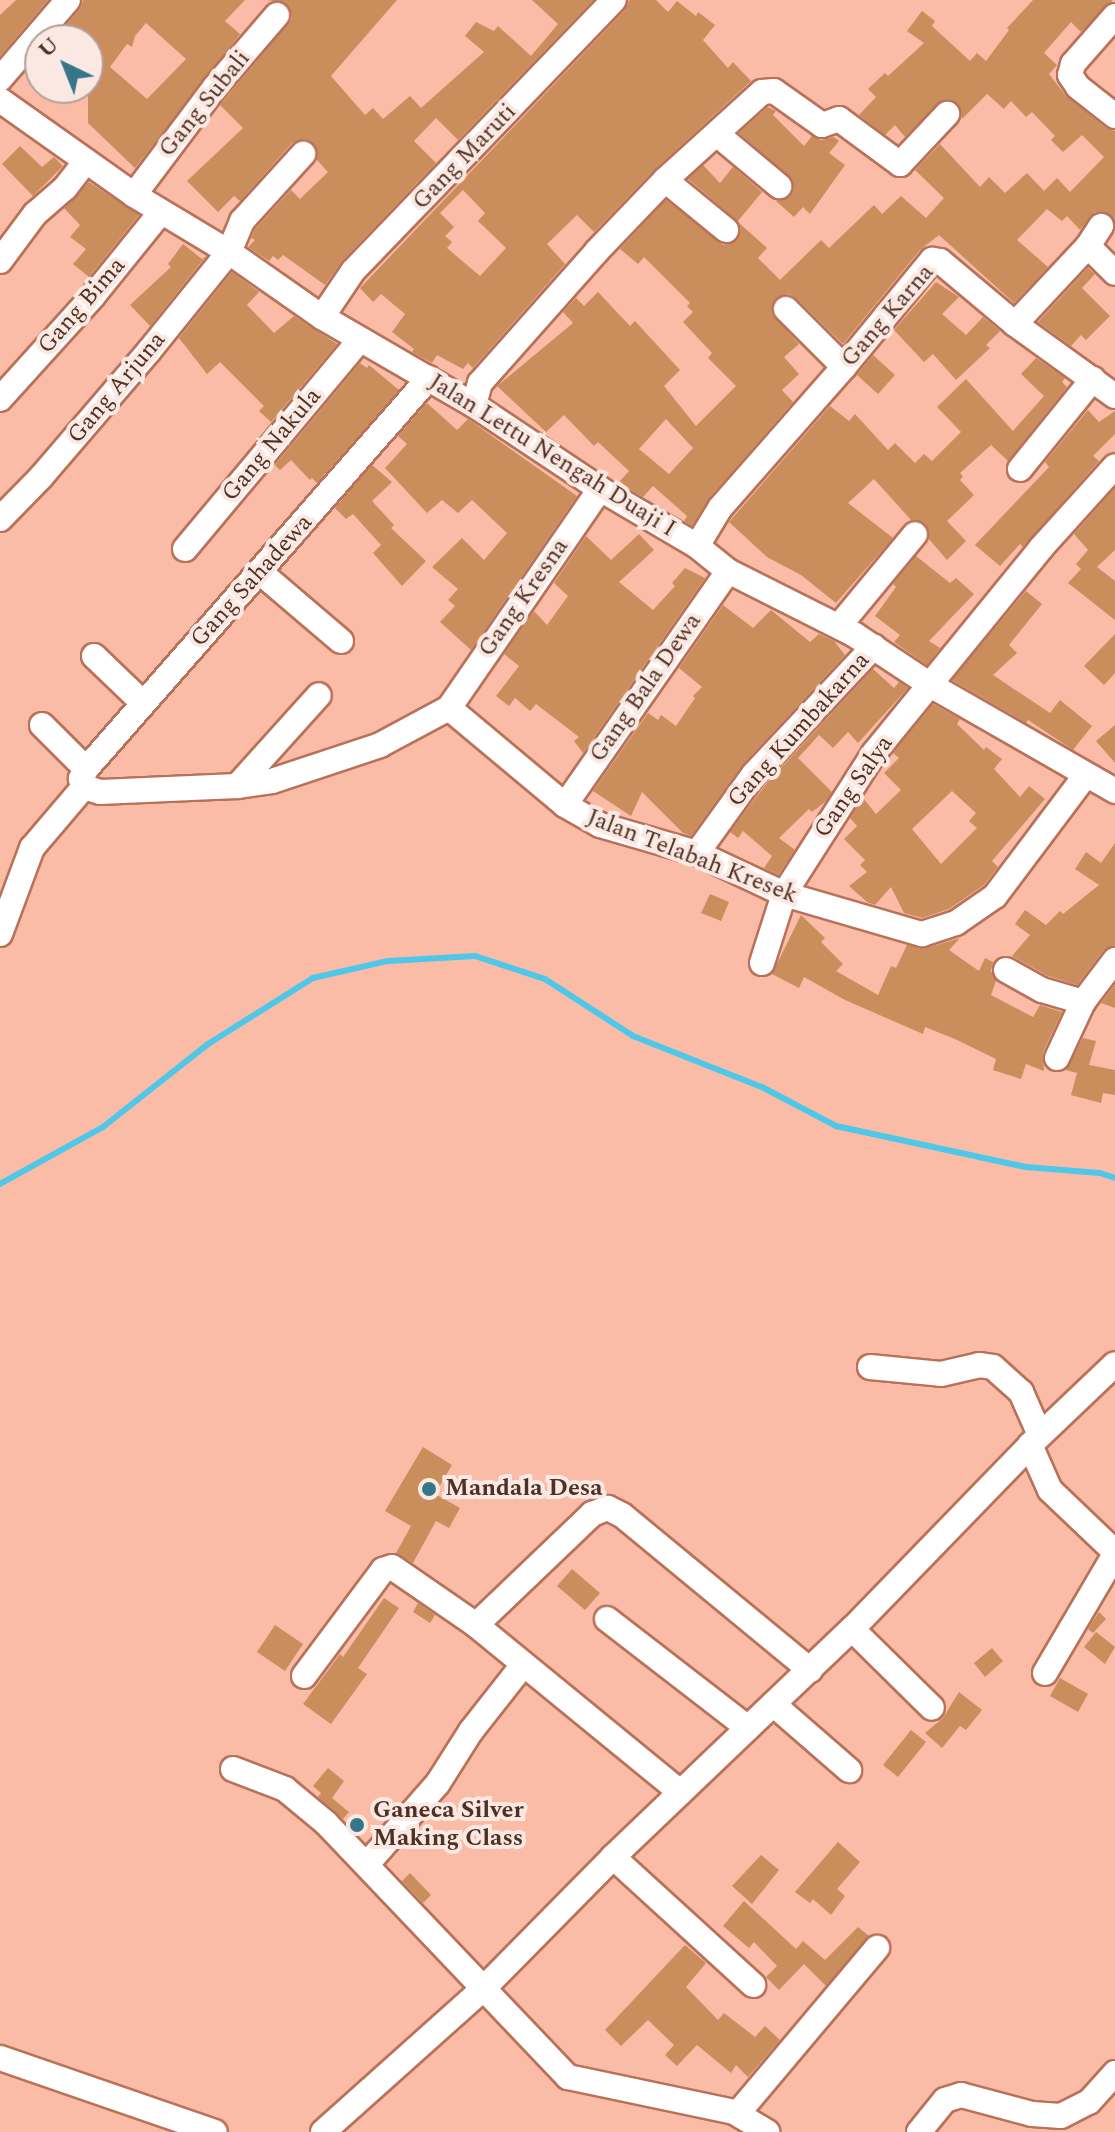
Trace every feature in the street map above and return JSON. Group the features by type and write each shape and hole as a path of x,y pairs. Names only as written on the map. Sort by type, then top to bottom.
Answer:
{"street":[{"path":"0,79 68,0"},
{"name":"Gang Maruti","path":"322,317 353,271 614,0"},
{"name":"Gang Subali","path":"134,195 215,87 277,15"},
{"path":"1115,16 1073,64 1072,81 1115,116"},
{"path":"474,405 480,383 597,251 665,180 762,92 771,89 822,125 839,119 900,164 947,114"},
{"name":"Jalan Lettu Nengah Duaji I","path":"0,100 134,195 229,252 359,341 474,405 600,489 697,546 728,571 839,626 932,686 1115,791"},
{"path":"718,135 779,186"},
{"name":"Gang Arjuna","path":"0,519 140,362 229,252 242,221 303,154"},
{"path":"0,261 35,214 65,188 86,161"},
{"path":"665,180 726,230"},
{"name":"Gang Bima","path":"0,399 93,296 161,212"},
{"path":"1015,324 1095,236 1115,273"},
{"name":"Gang Karna","path":"697,546 720,508 934,259 1015,324 1108,387"},
{"path":"786,309 844,367"},
{"name":"Gang Nakula","path":"185,549 359,341"},
{"name":"Gang Sahadewa","path":"0,934 32,848 85,778 143,703 261,573 429,378"},
{"path":"1020,469 1108,387"},
{"name":"Gang Salya","path":"762,963 784,894 874,753 932,686 1041,548 1115,466"},
{"name":"Gang Kresna","path":"449,708 600,489"},
{"path":"839,626 915,534"},
{"name":"Gang Bala Dewa","path":"565,805 728,571"},
{"path":"261,573 341,641"},
{"name":"Gang Kumbakarna","path":"697,853 754,774 874,646"},
{"path":"94,656 143,703"},
{"path":"237,786 319,695"},
{"path":"42,725 100,792 237,786 315,769 380,745 449,708"},
{"name":"Jalan Telabah Kresek","path":"449,708 565,805 600,825 697,853 784,894 909,933 937,931 976,911 995,896 1086,775"},
{"path":"1057,1058 1083,1002 1115,960"},
{"path":"1006,970 1042,990 1083,1002"},
{"path":"323,2132 484,1988 613,1857 852,1629 1035,1440 1115,1364"},
{"path":"870,1367 941,1374 979,1365 993,1367 1021,1392 1050,1490 1115,1553 1045,1673"},
{"path":"476,1625 592,1514 608,1508 622,1515 810,1670"},
{"path":"304,1676 388,1567 399,1569 476,1625 680,1792"},
{"path":"607,1619 748,1728"},
{"path":"852,1629 932,1708"},
{"path":"368,1863 438,1783 471,1731 523,1665"},
{"path":"773,1704 849,1770"},
{"path":"233,1769 285,1789 368,1863 568,2077 738,2113 767,2132"},
{"path":"613,1857 753,1985"},
{"path":"738,2113 877,1948"},
{"path":"0,2058 215,2132"},
{"path":"919,2132 945,2100 961,2095 1032,2114 1061,2116 1089,2102 1115,2073"}],"building":[{"path":"16,0 48,0 27,24 24,24 0,56 0,15"},
{"path":"83,0 245,0 225,21 240,34 135,168 88,123 88,104 104,104 104,24 67,24 80,9","holes":["146,23 186,59 147,99 110,67 127,44 132,47 135,36"]},
{"path":"267,0 397,0 331,76 365,115 373,108 383,119 410,96 421,108 484,52 465,36 476,22 494,31 498,26 531,56 558,24 532,0 593,0 458,140 436,118 414,141 436,163 342,261 325,285 283,255 278,260 273,256 269,261 248,247 255,240 251,238 255,229 291,190 300,199 328,172 317,160 317,150 312,142 305,139 292,143 240,201 234,196 218,212 187,181 243,128 220,105 292,19 286,3"},
{"path":"629,0 656,0 668,12 677,1 696,16 698,12 715,25 703,40 728,68 733,62 751,81 655,169 594,232 577,215 547,244 565,264 473,368 468,363 463,369 437,355 432,363 412,352 414,349 392,332 405,314 381,294 373,302 360,288 625,10","holes":["463,190 485,213 478,221 506,248 480,276 447,248 452,242 445,236 454,227 440,213"]},
{"path":"1033,0 1113,0 1081,32 1071,22 1044,53 1057,65 1049,74 1066,96 1106,128 1115,131 1115,222 1108,213 1095,212 1080,230 1067,216 1062,221 1047,209 1017,240 1048,267 1014,303 939,235 920,250 843,344 796,298 789,294 776,298 772,314 799,344 784,357 799,374 782,390 793,402 709,498 692,526 684,521 687,516 653,486 643,497 626,487 620,481 629,471 598,442 594,446 564,415 546,432 497,386 573,323 563,312 576,298 584,306 598,292 630,326 635,321 680,370 664,386 696,426 736,386 708,358 712,353 683,322 693,312 687,306 690,303 644,257 638,264 620,249 666,200 723,245 738,239 739,223 767,248 758,258 780,280 821,240 829,248 874,205 882,214 901,196 926,218 944,198 915,170 940,144 980,187 989,177 1005,193 1027,173 1044,191 1057,178 1070,192 1104,157 1082,135 1063,152 1051,140 1055,136 1032,112 1026,117 1011,101 1004,109 987,94 962,119 958,104 942,100 905,137 895,125 885,135 859,115 876,97 868,89 885,73 888,76 924,43 907,31 922,11 935,21 932,26 970,61 977,53 986,61 1009,30 1007,28","holes":["666,419 693,448 669,474 639,449"]},
{"path":"768,107 776,111 773,115 804,146 812,136 821,140 834,137 839,141 829,153 845,165 810,214 803,207 794,217 776,201 790,196 793,180 739,133"},
{"path":"20,146 42,167 54,157 63,166 33,196 2,164"},
{"path":"703,165 720,183 733,167 762,192 738,221 688,179"},
{"path":"89,182 139,215 89,277 73,264 86,249 70,237 80,225 64,208"},
{"path":"183,244 202,259 206,256 150,326 130,305 171,267 168,264"},
{"path":"1088,268 1095,274 1082,288 1110,316 1086,340 1081,335 1071,346 1038,322"},
{"path":"232,272 259,292 247,305 274,333 294,316 337,344 271,422 259,411 264,406 220,362 207,374 179,338"},
{"path":"936,282 959,297 942,314 966,335 983,317 1000,331 986,345 990,348 956,380 933,354 924,362 894,330"},
{"path":"873,355 895,375 878,394 857,375"},
{"path":"1036,358 1065,378 1062,382 1067,387 1008,461 991,445 960,473 963,476 960,480 974,495 947,521 966,541 947,560 929,539 925,523 911,520 874,479 848,503 893,538 836,603 801,575 767,557 729,522 830,406 849,421 855,414 888,450 895,443 915,463 924,454 932,461 961,432 937,407 966,379 1013,431 1044,396 1021,374"},
{"path":"360,363 367,368 369,365 399,390 317,483 291,460 280,470 275,465"},
{"path":"427,403 457,430 468,419 577,496 471,650 440,622 455,606 448,600 458,589 432,567 462,538 484,560 507,533 472,500 458,513 442,500 427,513 385,468 407,444 398,436"},
{"path":"1088,410 1099,422 1115,411 1115,434 1093,456 1099,461 1023,547 1020,544 1000,566 975,545 1049,467 1045,462"},
{"path":"372,465 392,482 372,501 394,525 391,528 426,561 402,586 373,553 381,545 353,514 346,519 335,508"},
{"path":"1115,488 1115,550 1097,567 1115,581 1115,620 1068,583 1081,569 1076,564 1088,550 1074,534"},
{"path":"639,534 654,550 619,582 653,610 675,586 672,583 685,568 705,578 583,753 574,741 579,737 536,704 530,711 515,698 509,706 496,696 519,666 504,654 534,611 547,625 568,596 554,583 586,536 611,560"},
{"path":"916,556 950,583 956,578 974,594 929,641 940,648 927,665 894,642 900,635 875,616 896,587 893,584"},
{"path":"1026,591 1042,604 1009,645 1017,653 993,675 1050,713 1060,700 1092,726 1073,750 1028,720 1026,723 952,680"},
{"path":"723,605 753,628 771,610 810,642 819,634 834,641 845,655 743,764 691,836 683,833 642,792 631,816 593,791 648,713 658,720 661,715 676,726 695,698 693,696 702,687 679,668"},
{"path":"1115,634 1115,673 1104,685 1084,666"},
{"path":"873,669 894,688 899,682 908,688 858,743 848,732 833,748 819,735 798,758 832,792 825,802 812,812 809,809 779,838 795,850 778,875 764,868 772,856 743,831 738,838 730,832 766,784"},
{"path":"933,704 960,719 957,724 984,750 986,747 1002,759 994,769 1020,797 1029,786 1045,799 992,861 998,867 984,885 949,909 922,918 904,913 891,887 875,905 849,886 867,872 860,865 865,860 844,839 857,826 850,818 863,798 876,814 901,790 884,773 899,758 893,753","holes":["952,791 976,813 969,821 977,828 941,864 912,829"]},
{"path":"1115,725 1115,763 1096,741"},
{"path":"1115,843 1115,945 1103,951 1077,985 1048,976 1012,956 1030,935 1015,924 1025,910 1046,925 1060,911 1063,914 1099,885 1075,869 1086,852 1101,863"},
{"path":"710,894 729,902 721,921 701,913"},
{"path":"801,915 825,938 821,942 843,964 836,971 878,995 891,966 896,968 907,945 926,948 960,938 949,950 979,971 985,958 993,962 991,971 996,981 991,995 1033,1017 1040,1005 1062,1012 1043,1052 1044,1071 1026,1064 1021,1079 993,1070 996,1059 955,1039 925,1027 923,1034 845,1000 804,977 799,988 772,974"},
{"path":"1115,985 1115,1008 1101,1003"},
{"path":"1083,1038 1096,1041 1089,1065 1115,1070 1115,1095 1103,1093 1101,1103 1071,1095 1077,1073 1066,1070"},
{"path":"423,1447 452,1465 435,1494 460,1508 449,1528 436,1521 413,1563 396,1553 411,1526 385,1511"},
{"path":"572,1569 600,1593 585,1610 557,1586"},
{"path":"384,1598 399,1608 358,1668 367,1674 331,1724 303,1704 340,1654 343,1657"},
{"path":"418,1603 435,1615 430,1623 413,1612"},
{"path":"1099,1612 1106,1619 1093,1633 1088,1629"},
{"path":"275,1625 303,1644 285,1671 257,1652"},
{"path":"1096,1632 1115,1647 1105,1664 1084,1647"},
{"path":"992,1648 1003,1661 985,1677 974,1663"},
{"path":"1060,1678 1088,1694 1078,1712 1050,1696"},
{"path":"959,1692 982,1710 966,1730 960,1726 942,1748 925,1733 943,1718"},
{"path":"911,1730 926,1742 898,1777 883,1765"},
{"path":"328,1768 344,1781 332,1798 349,1812 343,1819 318,1797 321,1793 313,1786"},
{"path":"838,1842 860,1862 837,1889 845,1896 831,1915 813,1899 810,1903 795,1892"},
{"path":"761,1855 779,1870 752,1904 732,1886"},
{"path":"410,1873 431,1895 423,1903 402,1881"},
{"path":"744,1901 796,1949 803,1941 825,1960 858,1927 869,1936 826,1986 804,1964 779,1990 766,1977 777,1966 754,1942 749,1948 723,1926"},
{"path":"685,1945 706,1963 686,1987 718,2020 724,2013 755,2037 765,2026 780,2040 748,2077 736,2065 731,2073 697,2045 677,2066 665,2055 674,2045 648,2020 621,2046 605,2030"}],"waterway":[{"path":"0,1184 103,1127 208,1044 313,978 388,961 475,956 545,979 633,1036 762,1087 836,1126 1026,1167 1100,1173 1115,1178"}],"place":[{"name":"Mandala Desa","path":"429,1489"},
{"name":"Ganeca Silver Making Class","path":"357,1825"}]}
